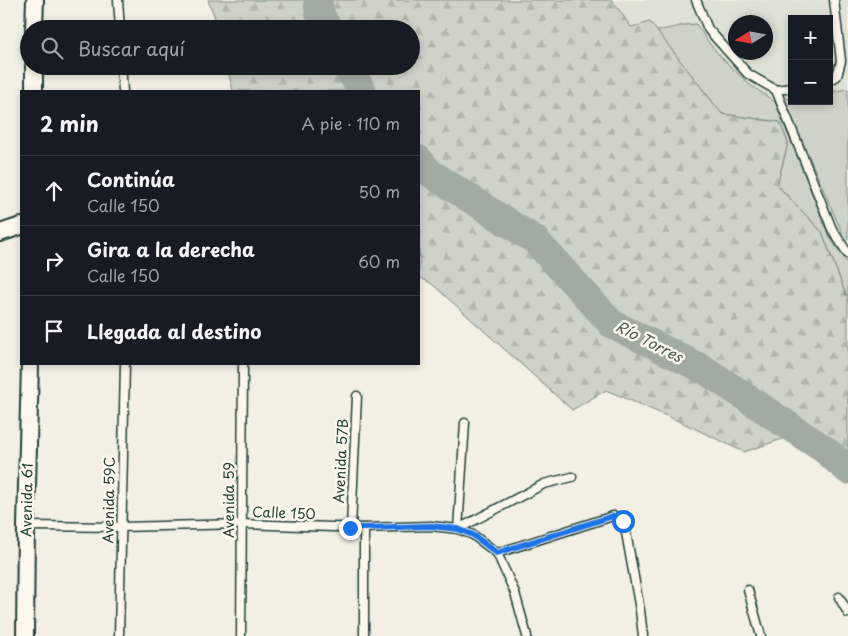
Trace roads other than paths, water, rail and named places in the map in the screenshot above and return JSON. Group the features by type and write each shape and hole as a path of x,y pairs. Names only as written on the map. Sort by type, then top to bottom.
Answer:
{"street":[{"path":"34,0 34,20"},
{"path":"34,75 34,90"},
{"path":"0,233 20,226"},
{"name":"Avenida 61","path":"25,636 30,365"}],"lane":[{"path":"118,0 119,20"},
{"path":"696,0 708,29 748,74 776,90 788,88"},
{"path":"833,79 838,76 841,61 834,0"},
{"path":"121,75 122,90"},
{"path":"776,90 832,229 848,254"},
{"name":"Avenida 59C","path":"118,636 125,365"},
{"name":"Avenida 59","path":"241,636 243,365"},
{"name":"Avenida 57B","path":"350,528 357,396"},
{"path":"458,529 465,423"},
{"path":"458,529 544,484 572,477"},
{"path":"527,636 515,593 497,553 613,516 619,517 625,527 643,636"},
{"name":"Calle 150","path":"26,526 120,527 242,524 350,528 431,526 458,529 473,535 497,553"},
{"path":"364,528 364,636"},
{"path":"748,590 761,636"},
{"path":"839,597 848,613"}],"waterway":[{"name":"Río Torres","path":"318,0 319,12 323,20"},
{"name":"Río Torres","path":"352,75 361,90"},
{"name":"Río Torres","path":"420,161 430,173 535,240 612,324 705,370 825,450 848,470"}]}
